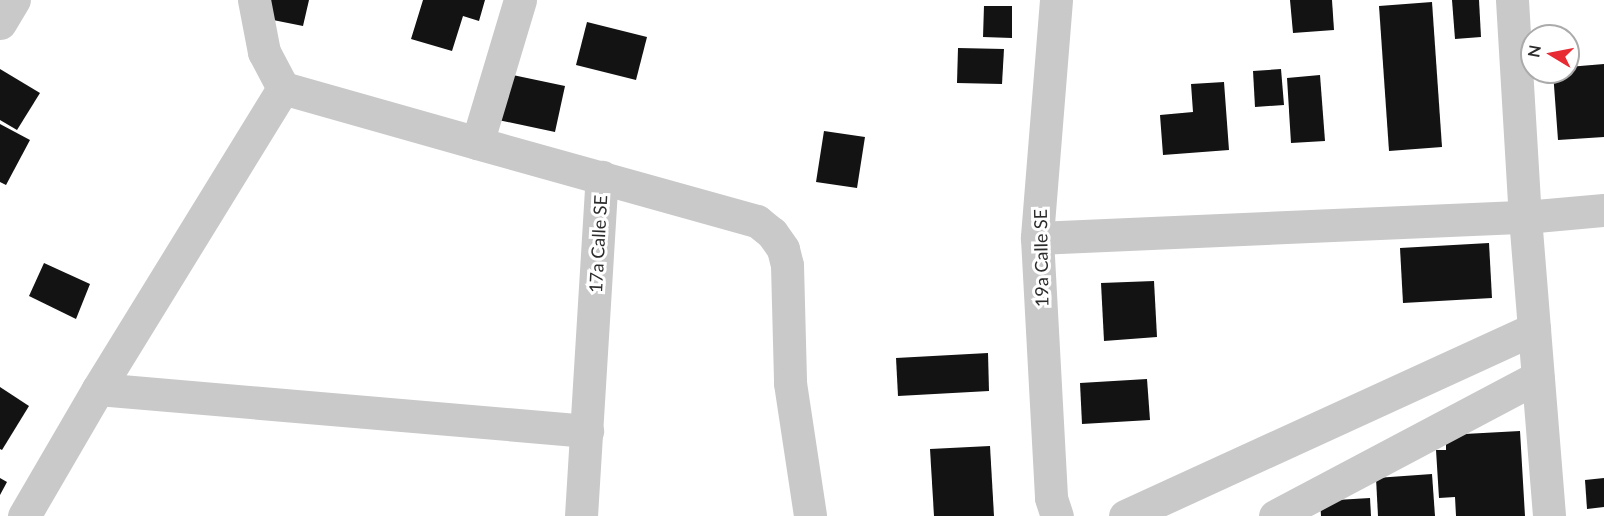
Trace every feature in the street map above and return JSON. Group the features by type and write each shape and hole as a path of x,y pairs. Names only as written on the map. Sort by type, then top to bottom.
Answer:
{"street":[{"path":"0,23 14,0"},
{"path":"24,516 98,389 283,88 264,52 254,0"},
{"path":"477,143 520,0"},
{"name":"19a Calle SE","path":"1056,0 1037,238 1051,498 1057,516"},
{"path":"1512,0 1525,217 1549,516"},
{"name":"17a Calle SE","path":"283,88 602,177 581,516"},
{"path":"602,177 757,221 772,232 783,249 787,266 790,383 810,516"},
{"path":"1037,238 1525,217 1604,210"},
{"path":"1125,516 1534,329"},
{"path":"1275,516 1538,377"},
{"path":"98,389 587,431"}],"building":[{"path":"267,0 309,0 303,26 263,18"},
{"path":"423,0 485,0 479,21 463,16 452,51 411,39"},
{"path":"1290,0 1332,0 1334,30 1293,33"},
{"path":"1452,0 1479,0 1481,37 1455,39"},
{"path":"1432,2 1442,147 1389,151 1379,6"},
{"path":"984,6 1012,6 1012,38 983,37"},
{"path":"587,22 647,37 636,80 576,65"},
{"path":"958,48 1004,49 1002,84 957,83"},
{"path":"1604,64 1604,137 1558,140 1554,84 1580,84 1580,66"},
{"path":"0,69 40,93 17,130 0,120"},
{"path":"1281,69 1284,105 1255,107 1253,71"},
{"path":"508,74 565,86 555,132 498,120"},
{"path":"1320,75 1325,141 1291,143 1287,78"},
{"path":"1224,82 1229,150 1163,155 1160,115 1193,112 1191,84"},
{"path":"0,124 30,140 6,185 0,182"},
{"path":"824,131 865,137 857,188 816,182"},
{"path":"1489,243 1492,298 1403,303 1400,248"},
{"path":"44,263 90,284 76,319 29,296"},
{"path":"1154,281 1157,337 1104,341 1101,283"},
{"path":"988,353 989,391 898,396 896,358"},
{"path":"1147,379 1150,420 1082,424 1080,383"},
{"path":"0,387 29,406 2,450 0,449"},
{"path":"1520,431 1525,516 1456,516 1455,497 1439,498 1436,450 1446,450 1446,435"},
{"path":"990,446 994,516 934,516 930,449"},
{"path":"1432,474 1435,516 1378,516 1376,478"},
{"path":"0,478 7,482 0,495"},
{"path":"1604,478 1604,507 1587,509 1585,480"},
{"path":"1370,498 1371,516 1321,516 1320,501"}]}
